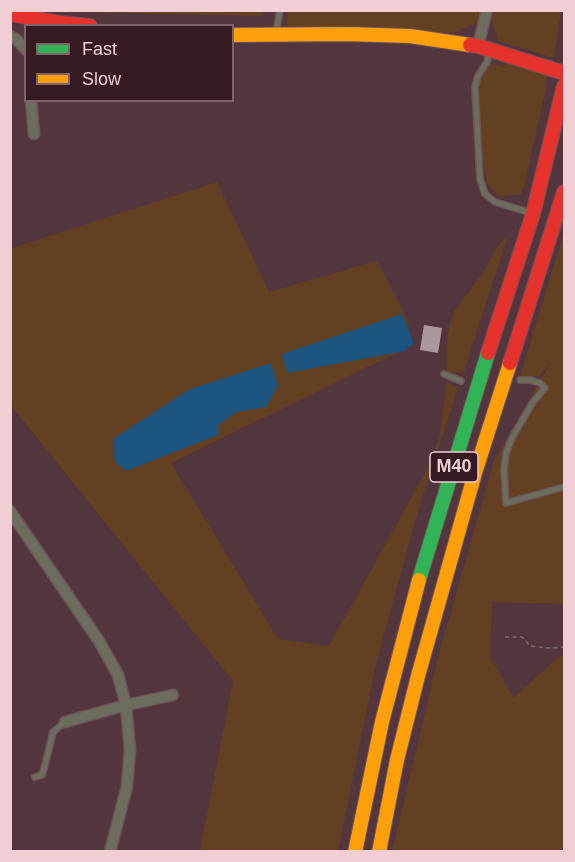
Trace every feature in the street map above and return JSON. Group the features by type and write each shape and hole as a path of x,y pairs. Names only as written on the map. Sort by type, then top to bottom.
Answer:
{"main road":[{"path":"10,14 70,24"},
{"path":"234,35 390,34 439,39 484,48 564,73"},
{"name":"M40","path":"355,852 382,722 417,587 533,214 564,87"},
{"name":"M40","path":"379,852 400,750 447,570 475,473 564,192"}],"street":[{"path":"484,48 487,10"},
{"path":"10,36 24,48"},
{"path":"31,102 34,134"},
{"path":"10,511 99,641 117,675 126,705 130,750 127,786 110,852"},
{"path":"65,722 173,695"}],"lane":[{"path":"276,35 280,10"},
{"path":"484,48 486,62 475,87 480,179 485,194 495,202 533,214"},
{"path":"444,374 461,381"},
{"path":"520,380 540,383 545,388 533,402 506,453 504,469 506,503 564,487"},
{"path":"35,777 42,775 52,732 65,722"}],"path":[{"path":"505,637 522,637 530,646 564,647"}],"shaded area":[{"path":"262,10 262,16 80,12 80,11"},
{"path":"288,11 482,11 480,21 454,33 286,26"},
{"path":"494,11 561,11 554,58 498,41 492,20"},
{"path":"505,61 547,74 524,187 521,194 499,197 487,183 482,154 478,86 489,63 504,67"},
{"path":"217,182 269,292 377,261 409,323 396,353 171,463 278,639 329,646 422,479 439,439 447,382 458,389 419,507 376,664 338,851 200,851 233,681 13,408 10,384 10,249"},
{"path":"564,232 564,604 492,602 490,657 513,698 560,656 564,655 564,851 392,852 438,658 494,461 551,362 539,376 520,377"},
{"path":"508,235 464,372 447,372 447,339 455,310 481,276 498,246"}],"water":[{"path":"402,314 414,343 405,351 287,373 282,354"},
{"path":"271,363 278,386 266,407 237,412 218,425 218,435 126,471 115,462 113,439 190,389"}],"building":[{"path":"424,325 442,328 438,353 420,350"}],"traffic: fast":[{"path":"419,580 488,353"}],"traffic: slow":[{"path":"234,35 410,36 470,45"},
{"path":"379,852 397,760 418,676 475,473 510,363"},
{"path":"355,852 382,722 419,580"}],"traffic: jam":[{"path":"10,14 70,24"},
{"path":"470,45 564,73"},
{"path":"488,353 533,214 564,86"},
{"path":"510,363 564,192"}]}
